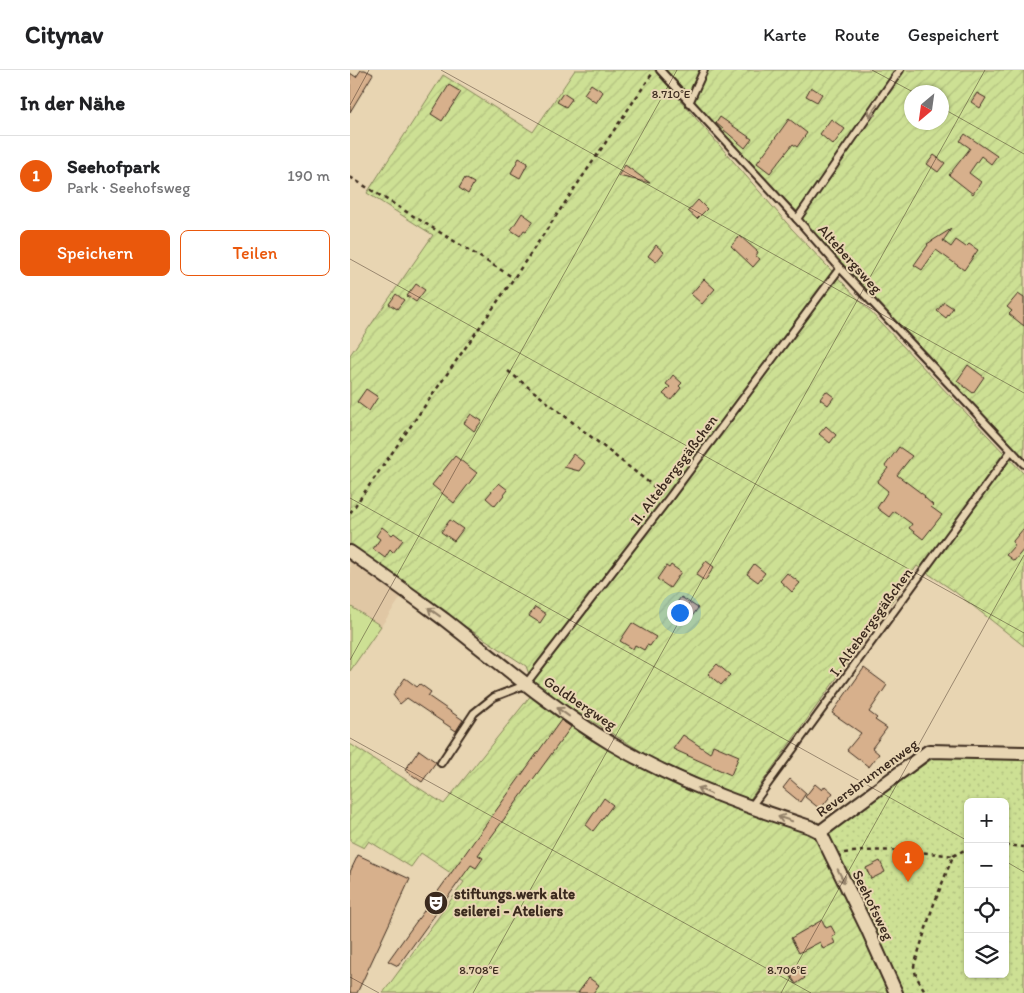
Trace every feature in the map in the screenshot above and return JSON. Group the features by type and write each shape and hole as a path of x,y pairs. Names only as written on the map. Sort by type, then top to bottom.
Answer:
{"street":[{"name":"Goldbergweg","path":"350,552 445,620 525,685 612,744 652,766 710,793 820,832"},
{"name":"Reversbrunnenweg","path":"820,832 929,751 1024,753"},
{"name":"Seehofsweg","path":"820,832 867,928 896,993"}],"lane":[{"name":"Altebergsweg","path":"660,70 840,268 1024,464"},
{"path":"689,103 704,70"},
{"path":"797,219 900,70"},
{"name":"II. Altebergsgäßchen","path":"525,685 669,498 840,268"},
{"name":"I. Altebergsgäßchen","path":"750,808 1011,450"},
{"path":"441,763 474,713 494,697 525,685"}],"path":[{"path":"350,513 514,278 655,70"},
{"path":"350,177 514,278"},
{"path":"508,370 669,498"},
{"path":"1009,845 1024,847"},
{"path":"831,856 870,849 927,852 952,856 964,850"},
{"path":"926,993 916,976 914,966 932,909 952,856"}],"shaded area":[{"path":"350,559 402,596 350,671"}],"green space":[{"path":"575,70 654,70 792,229 1024,474 1024,646 954,591 917,566 748,802 652,758 533,685 526,666 417,595 350,547 350,355 433,235 367,193 443,75 533,132"},
{"path":"662,70 1024,70 1024,457 801,219 797,211 744,162"},
{"path":"350,606 381,626 350,671"},
{"path":"532,694 712,798 819,837 891,993 383,993 464,882 421,853 411,867 369,841 364,848 350,841 350,744 444,804"},
{"path":"935,757 1024,758 1024,993 900,993 825,838 840,824"}],"building":[{"path":"361,70 373,74 350,112 350,73 356,77"},
{"path":"591,84 603,92 596,103 584,94"},
{"path":"449,85 461,92 442,121 431,114"},
{"path":"811,87 822,94 817,102 806,96"},
{"path":"563,93 572,99 566,107 557,102"},
{"path":"977,93 986,98 980,108 971,102"},
{"path":"720,117 752,139 745,148 716,123"},
{"path":"789,119 807,133 797,147 793,144 770,173 757,163"},
{"path":"831,119 845,129 833,145 820,134"},
{"path":"965,134 997,156 991,164 981,156 969,173 981,182 973,194 949,175 970,148 960,141"},
{"path":"934,155 945,163 938,172 927,164"},
{"path":"519,158 528,163 520,178 511,173"},
{"path":"625,165 650,183 618,176"},
{"path":"465,178 474,183 468,194 459,188"},
{"path":"698,200 707,209 697,219 688,211"},
{"path":"522,213 533,221 520,236 511,230"},
{"path":"951,229 943,241 951,247 956,240 966,247 969,244 978,250 964,270 936,250 922,270 914,265 927,244"},
{"path":"740,236 758,252 756,256 760,259 753,267 731,246"},
{"path":"656,245 664,252 656,262 648,256"},
{"path":"704,279 715,289 702,304 691,294"},
{"path":"416,284 425,290 416,302 407,296"},
{"path":"396,294 404,300 397,309 389,304"},
{"path":"1018,294 1024,298 1024,326 1009,314 1012,311 1007,307"},
{"path":"944,302 953,308 946,318 937,311"},
{"path":"968,365 984,377 973,393 957,381"},
{"path":"673,375 682,383 679,386 681,388 671,400 663,394 670,387 666,384"},
{"path":"366,389 378,397 369,411 357,402"},
{"path":"826,391 834,397 828,405 820,399"},
{"path":"471,414 482,421 474,431 464,423"},
{"path":"826,426 836,435 830,443 819,434"},
{"path":"899,447 912,456 897,475 925,496 933,505 931,507 942,515 923,539 909,528 912,524 894,511 889,517 877,508 888,491 877,482 888,468 885,466"},
{"path":"573,454 585,463 579,471 564,467"},
{"path":"455,456 477,473 454,503 432,485"},
{"path":"499,483 508,490 495,506 486,498"},
{"path":"450,520 463,529 454,541 441,532"},
{"path":"382,527 392,535 394,533 403,540 393,553 390,550 385,558 373,549 380,539 376,536"},
{"path":"1024,528 1024,549 1014,561 1006,555 1014,546 1013,541"},
{"path":"706,561 714,567 705,581 696,575"},
{"path":"754,564 765,573 758,582 747,574"},
{"path":"671,565 681,572 670,588 657,579 666,566 669,568"},
{"path":"787,573 800,583 792,592 780,581"},
{"path":"681,597 698,608 691,618 683,617 672,609"},
{"path":"535,607 546,614 540,623 529,616"},
{"path":"632,623 656,637 650,646 647,645 644,650 635,645 633,649 620,641"},
{"path":"717,664 730,675 721,685 708,674"},
{"path":"864,668 887,685 869,712 877,718 875,720 887,728 872,748 879,754 869,767 847,750 861,733 832,713"},
{"path":"405,678 417,687 420,684 431,692 428,696 463,720 456,731 407,698 400,704 393,695"},
{"path":"561,720 571,727 478,855 483,858 476,868 471,865 398,966 388,961"},
{"path":"683,735 710,753 713,745 739,756 731,775 673,749"},
{"path":"419,750 436,762 422,782 405,770"},
{"path":"790,779 806,793 800,802 783,788"},
{"path":"815,784 822,790 825,786 833,793 820,809 805,797"},
{"path":"604,798 613,805 593,831 586,825"},
{"path":"358,855 410,879 357,993 350,993 350,872"},
{"path":"880,861 885,872 871,879 866,868"},
{"path":"822,920 826,928 831,926 836,935 832,937 835,943 823,949 820,942 799,953 791,938"},
{"path":"798,969 805,978 796,984 790,975"},
{"path":"589,978 599,985 593,993 578,993"}],"place":[{"name":"Seehofpark","path":"908,882"},
{"name":"stiftungs.werk alte seilerei - Ateliers","path":"436,903"}]}
